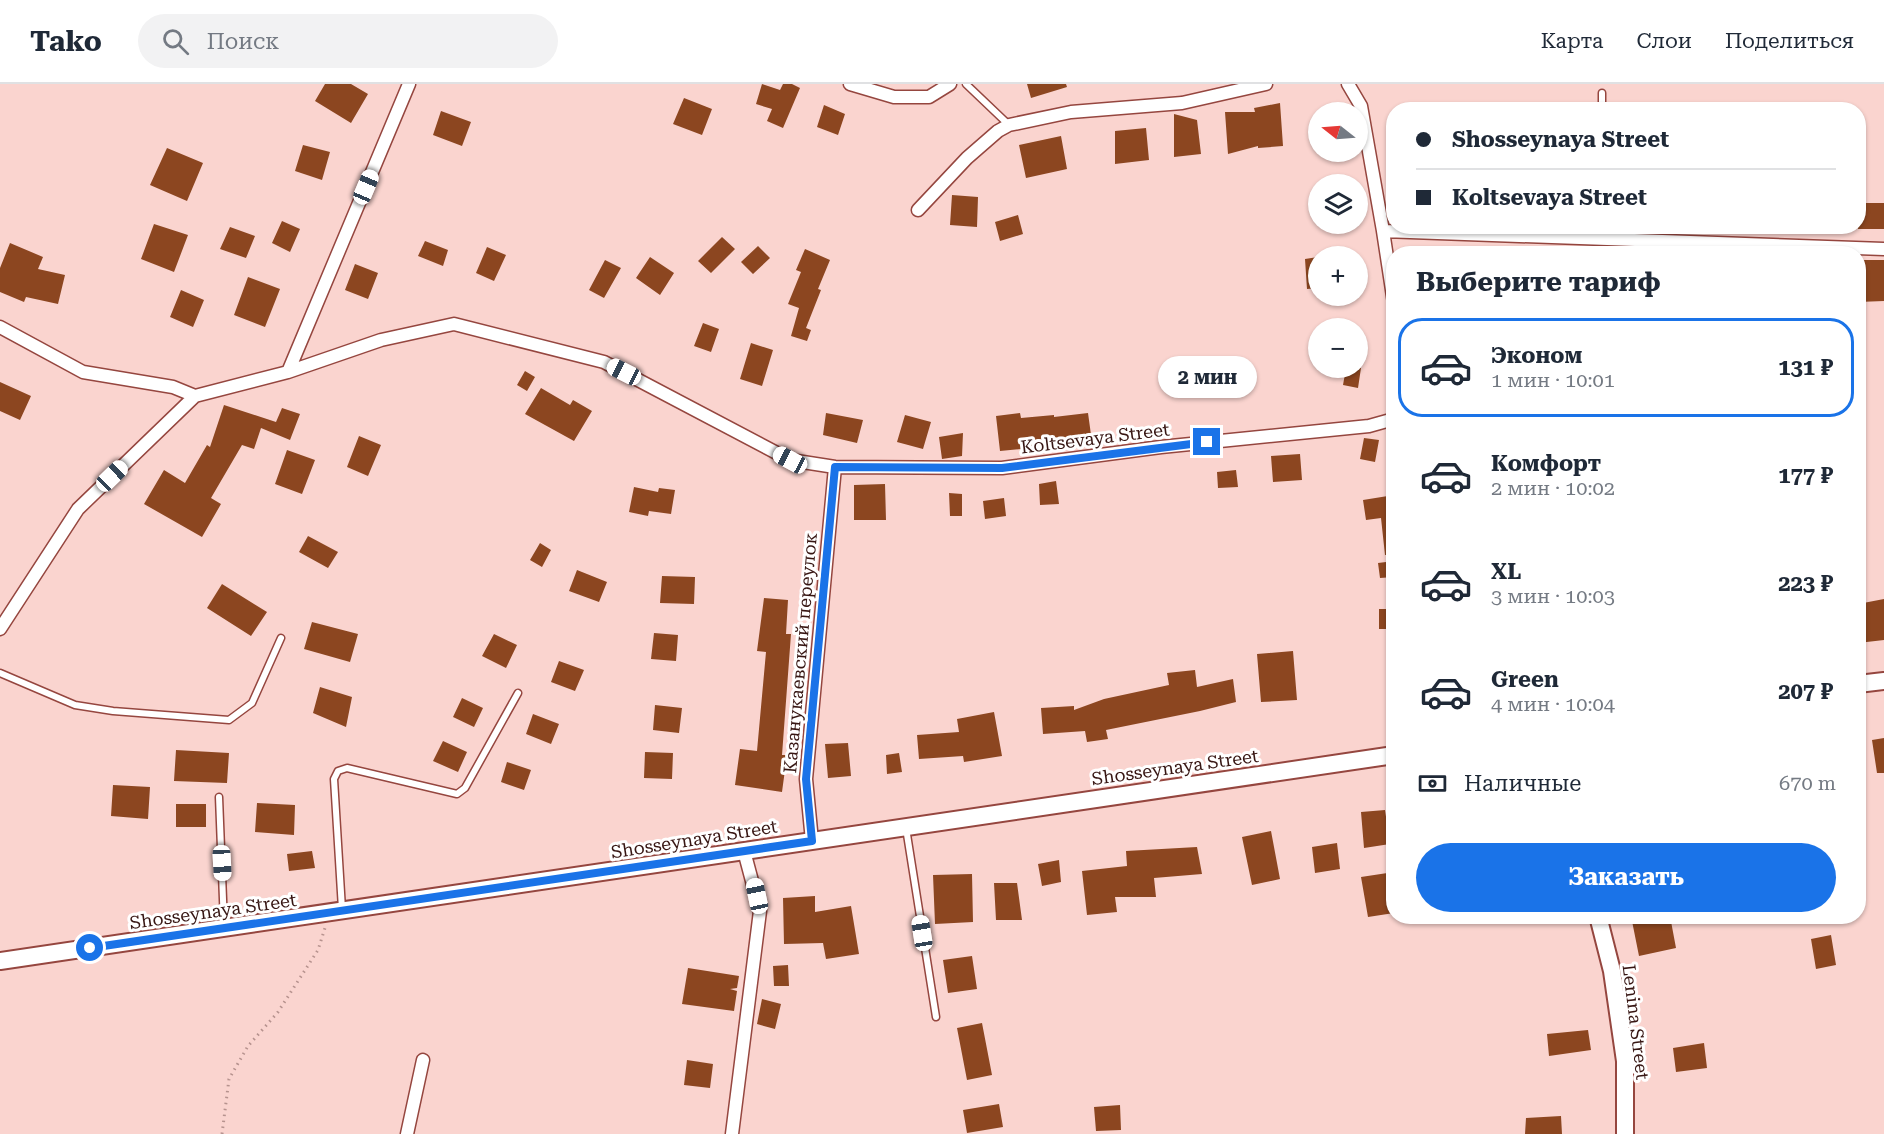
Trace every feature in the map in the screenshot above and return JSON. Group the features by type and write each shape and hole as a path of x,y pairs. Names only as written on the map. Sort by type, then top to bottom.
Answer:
{"street":[{"path":"288,372 409,84"},
{"path":"850,84 894,97 929,97 950,84"},
{"path":"918,210 968,158 1009,124 1071,112 1182,103 1266,84"},
{"path":"1348,84 1361,106 1386,251"},
{"path":"1633,234 1834,246"},
{"path":"1866,248 1884,249"},
{"name":"Koltsevaya Street","path":"195,396 288,372 381,340 454,324 604,362 790,460 835,467 1002,468 1161,447 1369,426 1386,421"},
{"path":"0,327 83,372 173,387 195,396 78,509 0,629"},
{"name":"Казанукаевский переулок","path":"812,841 806,779 835,467"},
{"path":"1866,683 1884,681"},
{"name":"Shosseynaya Street","path":"0,961 336,913 1386,755"},
{"path":"732,1134 760,910 744,851"},
{"name":"Lenina Street","path":"1600,924 1612,971 1625,1061 1625,1134"},
{"path":"407,1134 423,1060"}],"lane":[{"path":"966,84 1009,124"},
{"path":"1602,93 1602,102"},
{"path":"0,673 75,705 113,711 229,720 252,703 281,638"},
{"path":"336,913 334,779 338,771 347,768 457,794 465,788 518,693"},
{"path":"219,797 225,929"},
{"path":"906,827 936,1017"}],"path":[{"path":"222,1134 230,1079 248,1046 278,1012 318,950 336,913"}],"building":[{"path":"325,84 351,84 368,94 351,123 315,101"},
{"path":"762,84 780,90 783,84 792,84 800,88 783,128 767,121 772,109 756,104"},
{"path":"1027,84 1066,84 1067,87 1031,98"},
{"path":"684,98 712,109 702,135 673,124"},
{"path":"1280,103 1283,146 1258,148 1258,146 1228,154 1225,112 1255,112 1254,108"},
{"path":"824,105 845,114 838,135 817,127"},
{"path":"441,111 471,122 462,146 433,135"},
{"path":"1174,114 1197,120 1201,154 1174,157"},
{"path":"1146,128 1149,160 1115,164 1115,131"},
{"path":"1061,136 1067,169 1026,178 1019,145"},
{"path":"303,145 330,152 322,180 295,171"},
{"path":"167,148 203,163 187,201 150,185"},
{"path":"952,195 978,197 977,227 950,225"},
{"path":"1866,203 1884,203 1884,229 1866,229"},
{"path":"1018,215 1023,234 1000,241 995,222"},
{"path":"282,221 300,229 290,252 272,243"},
{"path":"154,224 188,235 174,272 141,259"},
{"path":"230,227 255,236 246,258 220,249"},
{"path":"722,237 735,249 711,273 698,261"},
{"path":"425,241 448,250 443,266 418,256"},
{"path":"10,243 43,257 38,269 65,275 58,304 26,297 24,302 0,292 0,268"},
{"path":"758,246 770,258 753,274 741,262"},
{"path":"487,247 506,255 494,281 476,273"},
{"path":"805,249 830,260 806,328 811,330 807,341 791,336 799,308 788,304 801,272 796,270"},
{"path":"650,257 674,273 660,295 636,278"},
{"path":"1305,259 1308,259 1307,289"},
{"path":"605,260 621,268 604,298 589,290"},
{"path":"1866,260 1884,260 1884,301 1866,302"},
{"path":"355,264 378,273 368,299 345,290"},
{"path":"248,277 280,289 265,327 234,315"},
{"path":"181,290 204,300 193,327 170,317"},
{"path":"703,323 719,329 711,352 694,346"},
{"path":"751,343 773,350 762,386 740,379"},
{"path":"525,371 535,377 527,391 517,385"},
{"path":"1344,378 1360,378 1358,388 1343,385"},
{"path":"0,382 31,396 20,420 0,411"},
{"path":"541,388 570,405 573,400 592,411 574,441 525,414"},
{"path":"224,405 276,422 282,408 300,414 290,440 261,428 254,449 242,445 211,498 221,504 202,537 144,504 164,470 185,483 207,445 210,447"},
{"path":"826,413 863,420 857,443 823,435"},
{"path":"1020,413 1021,418 1088,413 1092,442 1000,451 996,416"},
{"path":"905,415 931,422 923,449 897,442"},
{"path":"963,433 962,456 942,459 939,437"},
{"path":"359,436 381,445 368,476 347,467"},
{"path":"1364,438 1379,440 1375,462 1360,459"},
{"path":"287,450 315,460 302,494 275,484"},
{"path":"1300,454 1302,480 1273,482 1271,456"},
{"path":"1236,470 1238,487 1218,488 1217,472"},
{"path":"1056,481 1059,504 1040,505 1039,484"},
{"path":"885,484 886,520 854,520 854,485"},
{"path":"634,487 658,492 659,488 675,490 671,514 649,511 648,516 629,512"},
{"path":"949,493 962,494 962,516 950,516"},
{"path":"1386,496 1386,555 1381,518 1366,520 1363,500"},
{"path":"1004,498 1006,516 985,519 983,501"},
{"path":"308,536 338,552 328,568 299,552"},
{"path":"540,543 551,550 542,567 530,560"},
{"path":"1386,562 1386,578 1380,578 1378,563"},
{"path":"577,570 607,582 599,602 569,591"},
{"path":"662,576 695,577 694,604 660,603"},
{"path":"222,584 267,612 251,636 207,608"},
{"path":"764,598 788,600 786,634 791,634 782,755 787,755 782,792 735,785 740,749 757,751 766,652 757,651"},
{"path":"1884,599 1884,640 1866,642 1866,602"},
{"path":"1379,609 1386,609 1386,629 1379,629"},
{"path":"312,622 358,634 350,662 304,649"},
{"path":"654,633 678,635 676,661 651,659"},
{"path":"494,634 517,645 506,668 482,656"},
{"path":"1293,651 1297,700 1261,702 1257,654"},
{"path":"559,661 584,670 575,691 551,682"},
{"path":"1195,670 1197,687 1233,679 1236,702 1106,730 1108,739 1087,742 1085,731 1043,734 1041,708 1074,706 1074,710 1104,699 1169,685 1167,673"},
{"path":"320,687 352,697 346,727 313,713"},
{"path":"462,698 483,708 474,727 453,717"},
{"path":"655,705 682,708 679,733 653,730"},
{"path":"994,712 1002,756 964,762 963,756 919,759 917,735 959,732 957,719"},
{"path":"533,714 559,724 551,744 526,734"},
{"path":"1884,738 1884,773 1877,773 1872,740"},
{"path":"443,741 467,752 458,772 433,761"},
{"path":"848,743 851,776 828,778 825,744"},
{"path":"176,750 229,753 227,783 174,781"},
{"path":"645,752 673,753 672,779 644,778"},
{"path":"899,753 902,772 887,774 886,755"},
{"path":"507,762 531,770 524,790 501,782"},
{"path":"113,785 150,787 148,819 111,816"},
{"path":"257,803 295,805 294,835 255,832"},
{"path":"176,804 206,804 206,827 176,827"},
{"path":"1385,810 1386,845 1364,848 1361,812"},
{"path":"1271,831 1280,879 1252,885 1242,837"},
{"path":"1337,843 1340,869 1315,873 1312,847"},
{"path":"1197,847 1202,874 1154,878 1156,897 1115,897 1117,912 1087,915 1082,871 1127,866 1126,851"},
{"path":"312,851 315,868 289,871 287,854"},
{"path":"1059,860 1061,882 1042,886 1038,864"},
{"path":"1386,873 1386,914 1368,917 1361,877"},
{"path":"972,874 973,922 935,924 933,875"},
{"path":"994,883 1017,883 1022,920 996,920"},
{"path":"815,896 815,912 851,906 859,954 826,959 823,943 784,944 783,898"},
{"path":"1633,924 1672,924 1676,948 1639,956"},
{"path":"1831,935 1836,965 1816,969 1811,939"},
{"path":"972,956 977,989 948,993 943,960"},
{"path":"788,965 789,986 774,986 773,966"},
{"path":"688,968 739,976 737,988 730,989 737,991 734,1011 682,1004"},
{"path":"762,999 781,1004 775,1029 757,1024"},
{"path":"982,1023 992,1075 967,1080 957,1028"},
{"path":"1588,1030 1591,1050 1549,1056 1547,1034"},
{"path":"1704,1043 1707,1068 1676,1072 1673,1048"},
{"path":"687,1060 713,1064 710,1088 684,1085"},
{"path":"999,1104 1003,1127 967,1133 963,1110"},
{"path":"1120,1105 1121,1130 1096,1131 1094,1107"},
{"path":"1561,1116 1562,1134 1525,1134 1526,1118"}],"route":[{"path":"90,948 812,841 806,779 835,467 1002,468 1207,442"}]}
